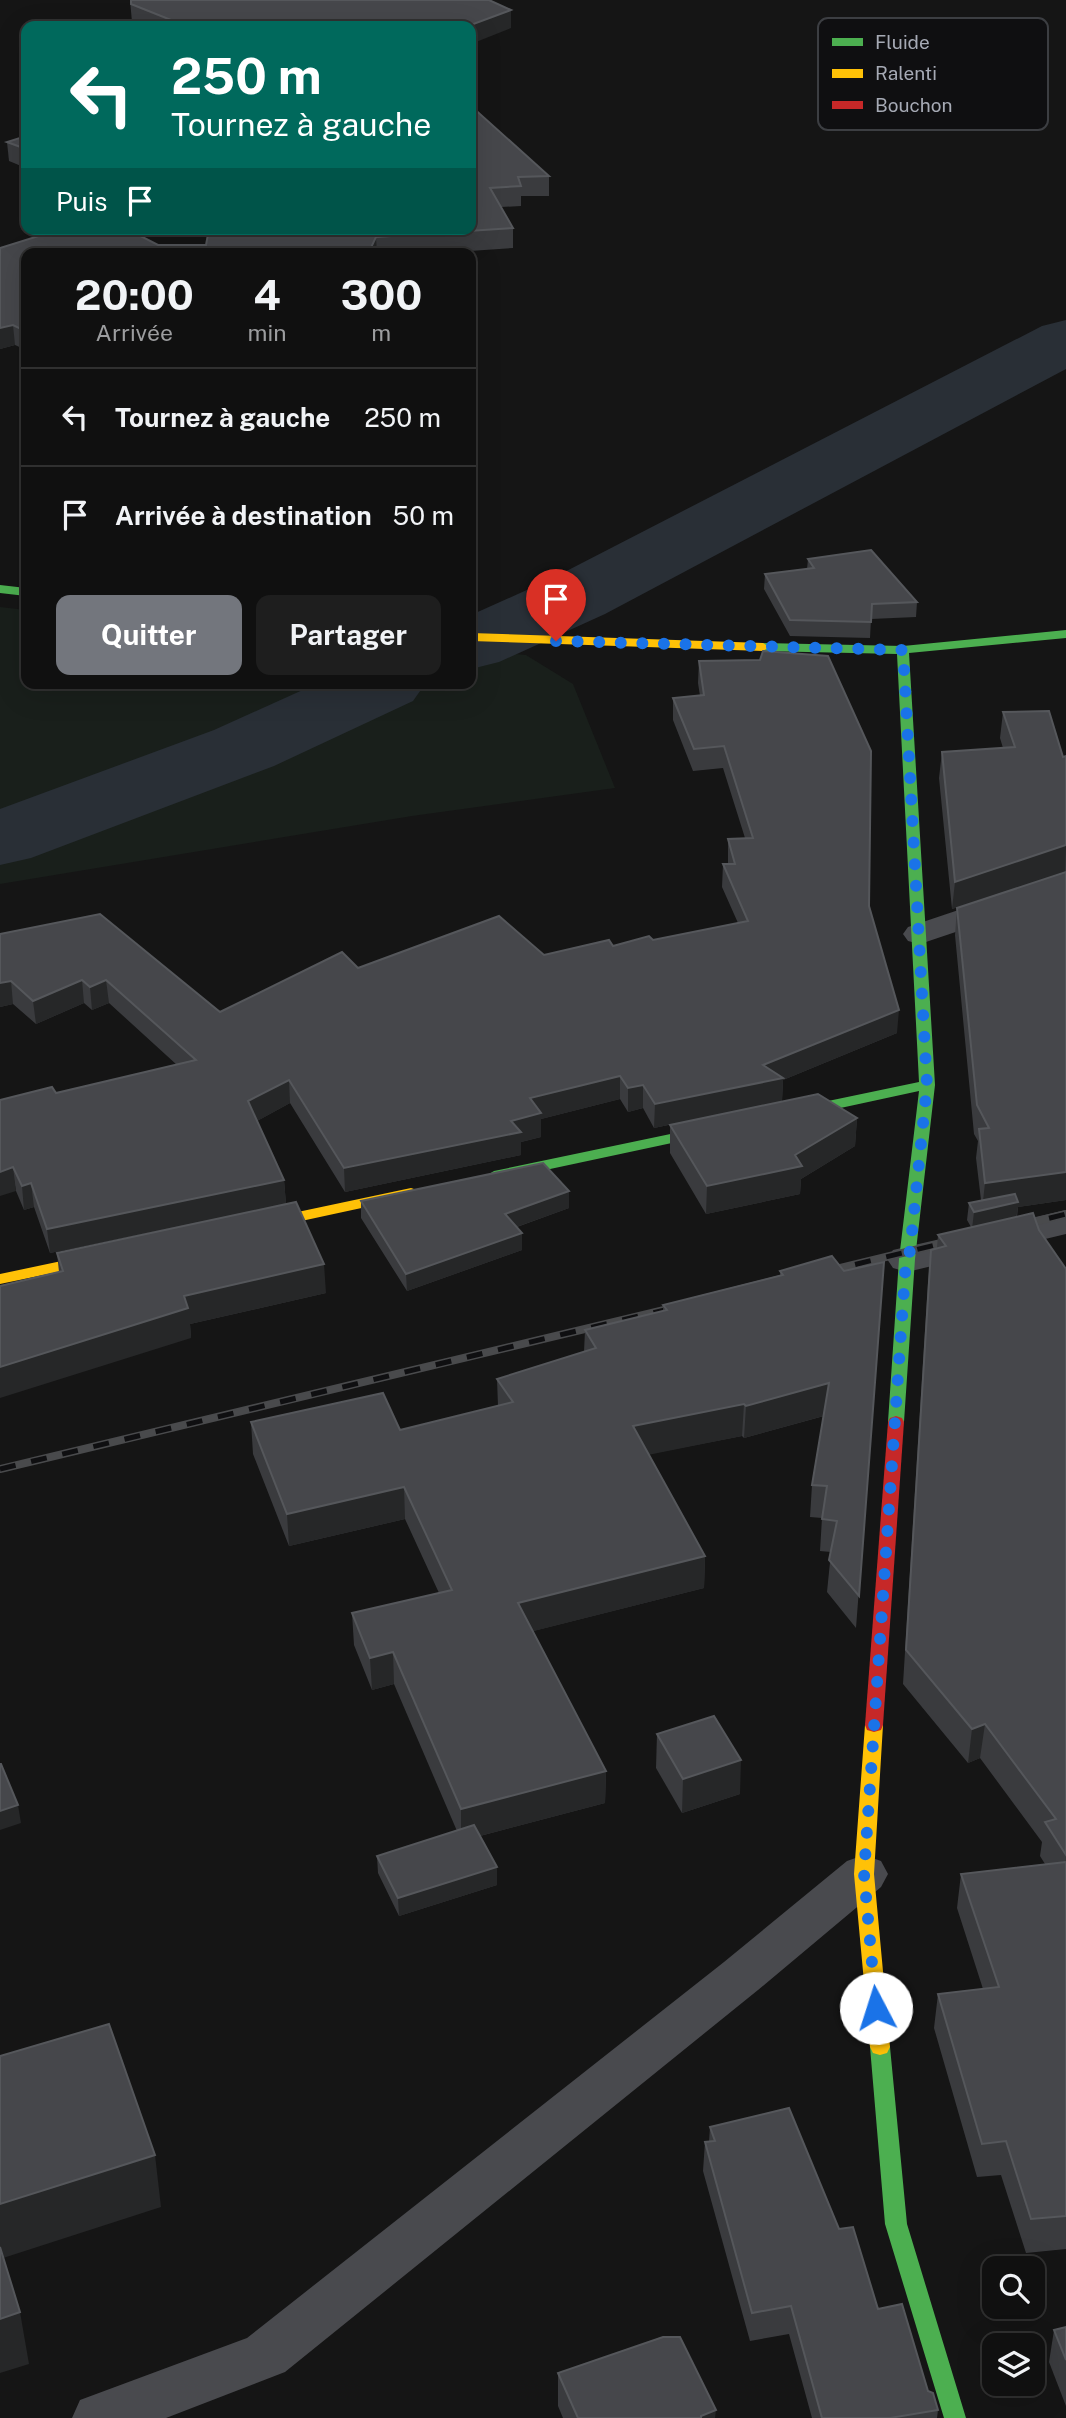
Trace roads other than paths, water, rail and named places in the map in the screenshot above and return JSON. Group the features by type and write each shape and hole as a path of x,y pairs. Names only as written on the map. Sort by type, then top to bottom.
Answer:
{"street":[{"path":"0,589 21,591"},
{"path":"476,636 529,641 903,650 1066,634"},
{"path":"903,650 927,1085 910,1251 906,1259 864,1874 896,2224 955,2418"},
{"path":"920,934 1066,884"},
{"path":"763,1119 927,1085"},
{"path":"477,1179 736,1125"},
{"path":"232,1230 422,1191"},
{"path":"906,1259 1066,1222"},
{"path":"0,1279 123,1253"},
{"path":"100,2418 266,2356 741,1976 864,1874"}],"waterway":[{"path":"476,643 577,597 1066,341"},
{"path":"0,839 244,748 373,689"}],"railway":[{"path":"1018,1226 1066,1214"},
{"path":"824,1272 956,1240"},
{"path":"0,1469 681,1306"}]}
